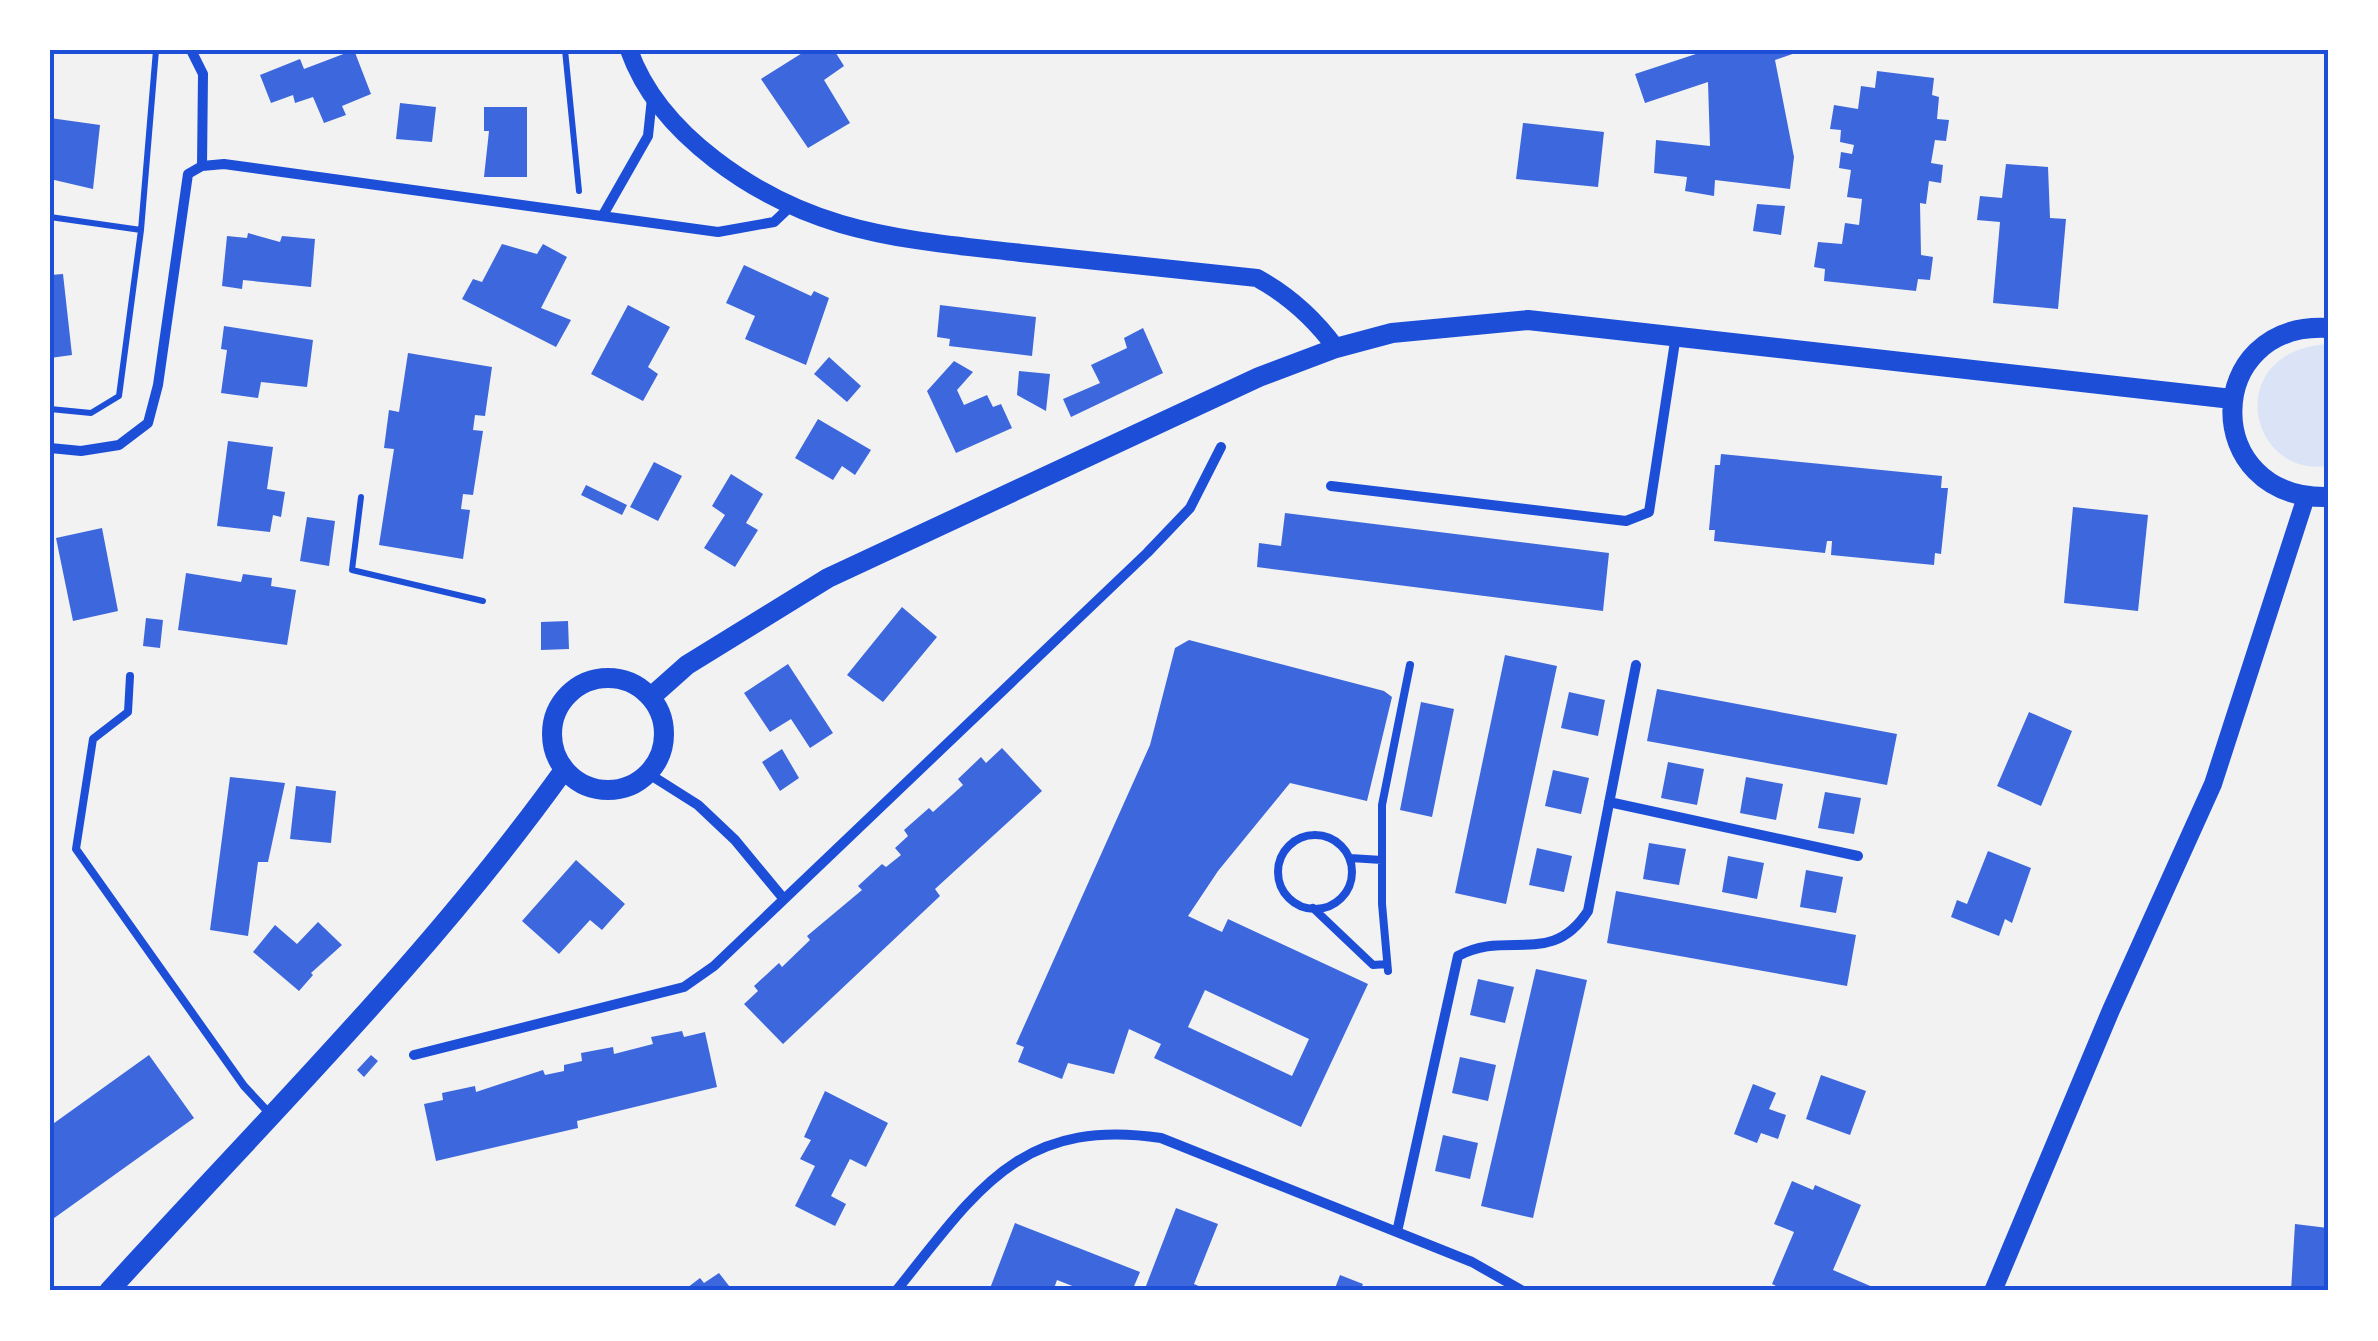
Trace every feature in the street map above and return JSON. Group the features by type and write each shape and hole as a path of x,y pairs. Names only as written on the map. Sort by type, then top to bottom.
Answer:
{"main road":[{"path":"651,696 687,665 828,578 1259,376 1336,348 1442,326 1528,320 2232,400"},
{"path":"2328,328 2288,332 2268,342 2250,358 2232,400 2232,427 2241,453 2258,474 2280,490 2306,497 2328,497"},
{"path":"600,678 614,679 628,681 651,696 663,722 663,736 662,750 648,774 621,790 590,788 564,770 552,740 557,709 574,688 600,678"},
{"path":"109,1291 385,988 530,818 564,770"}],"street":[{"path":"191,50 203,74 202,166"},
{"path":"629,50 636,70 671,118 722,165 792,205 841,224 928,242 1257,278 1281,291 1317,322 1336,348"},
{"path":"604,215 648,136 652,92"},
{"path":"50,448 81,451 119,446 148,422 158,385 188,174 202,166 224,164 718,232 774,222 792,205"},
{"path":"1331,486 1626,521 1648,512 1676,334"},
{"path":"414,1055 684,988 714,966 1190,508 1221,447"},
{"path":"1993,1291 2110,1010 2213,784 2306,497"},
{"path":"1397,1232 1458,956 1476,946 1544,945 1572,935 1588,912 1636,666"},
{"path":"648,774 710,817 783,898"},
{"path":"1609,802 1858,856"},
{"path":"896,1291 972,1198 1007,1167 1042,1146 1112,1131 1161,1138 1472,1262 1523,1291"}],"lane":[{"path":"1313,908 1372,965 1387,967 1382,805 1410,665"},
{"path":"130,676 128,712 93,738 76,849 244,1086 270,1114"},
{"path":"1317,833 1337,841 1350,858 1352,879 1342,898 1323,909 1302,908 1284,895 1277,875 1281,854 1296,838 1317,833"},
{"path":"1350,858 1382,860"}],"path":[{"path":"50,409 90,413 119,396 141,230 156,50"},
{"path":"565,50 582,212"},
{"path":"50,216 141,230"},
{"path":"361,497 352,570 483,601"}],"shaded area":[{"path":"2328,344 2328,466 2301,464 2279,453 2265,435 2258,412 2260,389 2272,368 2294,352"}],"building":[{"path":"354,50 371,94 342,106 346,115 324,123 313,97 295,103 293,95 271,103 260,75 300,59 304,69"},
{"path":"807,50 834,50 844,66 824,80 850,123 808,148 761,79"},
{"path":"1708,50 1804,50 1775,60 1794,157 1790,189 1715,180 1714,196 1685,191 1687,177 1654,173 1656,140 1710,146 1708,82 1645,103 1635,74"},
{"path":"1877,71 1934,78 1932,95 1939,97 1937,119 1949,120 1946,141 1935,140 1931,163 1943,165 1941,183 1929,181 1926,204 1920,203 1921,255 1933,257 1930,280 1918,279 1916,291 1824,281 1825,269 1814,267 1818,242 1842,244 1845,223 1859,225 1862,199 1847,197 1851,170 1839,168 1841,152 1852,154 1854,145 1840,142 1841,130 1830,129 1834,105 1858,109 1861,86 1875,88"},
{"path":"400,103 436,107 432,142 396,139"},
{"path":"484,107 527,107 527,177 484,177 489,131 484,131"},
{"path":"50,118 100,125 93,189 50,179"},
{"path":"1523,123 1604,132 1598,187 1516,179"},
{"path":"2006,164 2048,167 2050,218 2066,219 2058,309 1993,303 2000,222 1977,220 1980,196 2002,198"},
{"path":"1757,204 1785,206 1781,235 1753,231"},
{"path":"248,233 280,242 282,236 315,239 311,287 243,280 242,289 222,286 227,236 247,238"},
{"path":"502,244 537,254 543,244 567,257 541,308 571,320 556,347 462,299 473,279 482,282"},
{"path":"744,265 811,296 814,291 829,298 806,365 745,339 755,316 726,303"},
{"path":"63,274 72,355 50,358 50,275"},
{"path":"628,305 670,327 648,367 658,374 643,401 591,374"},
{"path":"940,305 1036,317 1032,356 949,346 950,339 937,337"},
{"path":"224,326 313,340 307,387 261,382 258,398 221,393 227,350 221,349"},
{"path":"1143,328 1163,373 1071,417 1063,399 1100,383 1091,365 1127,348 1124,338"},
{"path":"408,353 492,367 485,416 475,415 473,430 483,431 473,495 463,494 461,509 470,510 463,559 379,545 394,449 384,448 389,410 399,412"},
{"path":"829,357 861,386 847,402 814,374"},
{"path":"954,361 973,372 957,390 964,405 987,395 993,407 1001,404 1012,428 956,453 927,391"},
{"path":"1019,371 1050,374 1046,411 1017,395"},
{"path":"818,419 871,450 855,475 842,466 833,480 795,458"},
{"path":"228,441 273,447 267,489 285,492 281,517 273,515 270,532 217,526"},
{"path":"1721,454 1942,476 1941,488 1948,488 1941,554 1935,553 1934,565 1831,555 1832,541 1827,541 1825,553 1714,541 1715,530 1709,530 1715,465 1720,465"},
{"path":"654,462 682,476 658,521 630,507"},
{"path":"731,474 763,494 746,523 758,530 735,567 704,548 725,515 712,506"},
{"path":"586,485 627,505 622,515 581,495"},
{"path":"2073,507 2148,515 2138,611 2064,603"},
{"path":"1285,513 1609,553 1603,611 1257,567 1259,543 1281,546"},
{"path":"307,517 335,521 329,566 300,561"},
{"path":"102,528 118,611 73,621 56,538"},
{"path":"186,573 241,582 243,574 272,578 271,586 296,590 287,645 178,630"},
{"path":"902,607 937,637 883,702 847,675"},
{"path":"146,618 163,620 160,648 143,646"},
{"path":"568,621 569,649 541,650 541,622"},
{"path":"1189,640 1384,691 1392,697 1367,801 1290,783 1218,871 1188,916 1222,932 1228,919 1368,984 1301,1127 1154,1058 1161,1044 1129,1029 1114,1074 1068,1063 1062,1079 1018,1062 1024,1047 1016,1044 1150,745 1175,648","holes":["1205,990 1309,1039 1292,1076 1188,1027"]},
{"path":"1505,655 1557,666 1506,904 1455,893"},
{"path":"788,664 833,733 810,748 791,719 770,732 744,693"},
{"path":"1657,689 1897,734 1887,785 1647,741"},
{"path":"1569,692 1605,700 1598,736 1561,728"},
{"path":"1421,702 1454,709 1432,817 1400,810"},
{"path":"2029,712 2072,731 2041,806 1997,786"},
{"path":"1002,748 1042,791 935,889 940,896 783,1044 744,1004 758,991 754,986 779,963 782,967 810,940 807,936 862,890 858,886 882,864 886,867 901,855 895,848 908,836 904,830 929,808 933,812 963,785 958,779 981,757 986,763"},
{"path":"782,749 799,778 780,791 762,762"},
{"path":"1668,762 1704,769 1697,805 1661,798"},
{"path":"1553,770 1589,778 1581,814 1545,806"},
{"path":"230,777 285,783 268,862 258,862 248,936 210,930"},
{"path":"1746,777 1783,784 1776,820 1740,813"},
{"path":"296,786 336,791 331,843 290,839"},
{"path":"1825,792 1861,798 1854,834 1818,828"},
{"path":"1649,843 1686,849 1679,885 1643,879"},
{"path":"1537,848 1572,856 1564,892 1529,885"},
{"path":"1988,851 2031,868 2012,923 2005,919 1999,936 1951,917 1957,900 1967,904"},
{"path":"1728,856 1764,863 1757,899 1722,892"},
{"path":"576,860 625,904 602,930 590,920 559,954 522,921"},
{"path":"1806,870 1843,877 1836,913 1800,907"},
{"path":"1616,891 1856,935 1847,986 1607,943"},
{"path":"318,922 342,945 311,973 299,991 253,952 275,925 297,944"},
{"path":"1536,969 1587,980 1533,1218 1481,1206"},
{"path":"1478,979 1514,987 1505,1023 1470,1015"},
{"path":"682,1031 684,1037 705,1032 717,1087 577,1121 578,1128 436,1161 424,1104 443,1100 442,1093 475,1086 476,1092 543,1070 545,1075 564,1071 564,1065 582,1061 581,1053 613,1047 614,1054 653,1044 651,1037"},
{"path":"149,1055 194,1118 50,1221 50,1126"},
{"path":"371,1055 378,1061 364,1077 357,1070"},
{"path":"1460,1057 1496,1065 1488,1101 1452,1093"},
{"path":"1821,1075 1866,1091 1850,1135 1806,1119"},
{"path":"1753,1084 1776,1093 1769,1109 1786,1115 1778,1139 1761,1133 1757,1143 1734,1134"},
{"path":"825,1091 888,1123 866,1167 850,1159 831,1196 846,1204 835,1226 795,1206 815,1166 800,1159 811,1140 804,1137"},
{"path":"1443,1135 1478,1143 1470,1179 1435,1171"},
{"path":"1792,1181 1813,1190 1815,1185 1861,1205 1833,1270 1882,1291 1786,1291 1772,1284 1794,1232 1774,1224"},
{"path":"1176,1208 1218,1224 1194,1284 1210,1291 1144,1291"},
{"path":"1015,1223 1140,1272 1132,1291 1085,1291 1057,1280 1053,1291 989,1291"},
{"path":"2295,1224 2328,1228 2328,1291 2291,1291"},
{"path":"719,1273 733,1291 683,1291 700,1278 704,1283"},
{"path":"1340,1275 1363,1284 1360,1291 1334,1291"}]}
